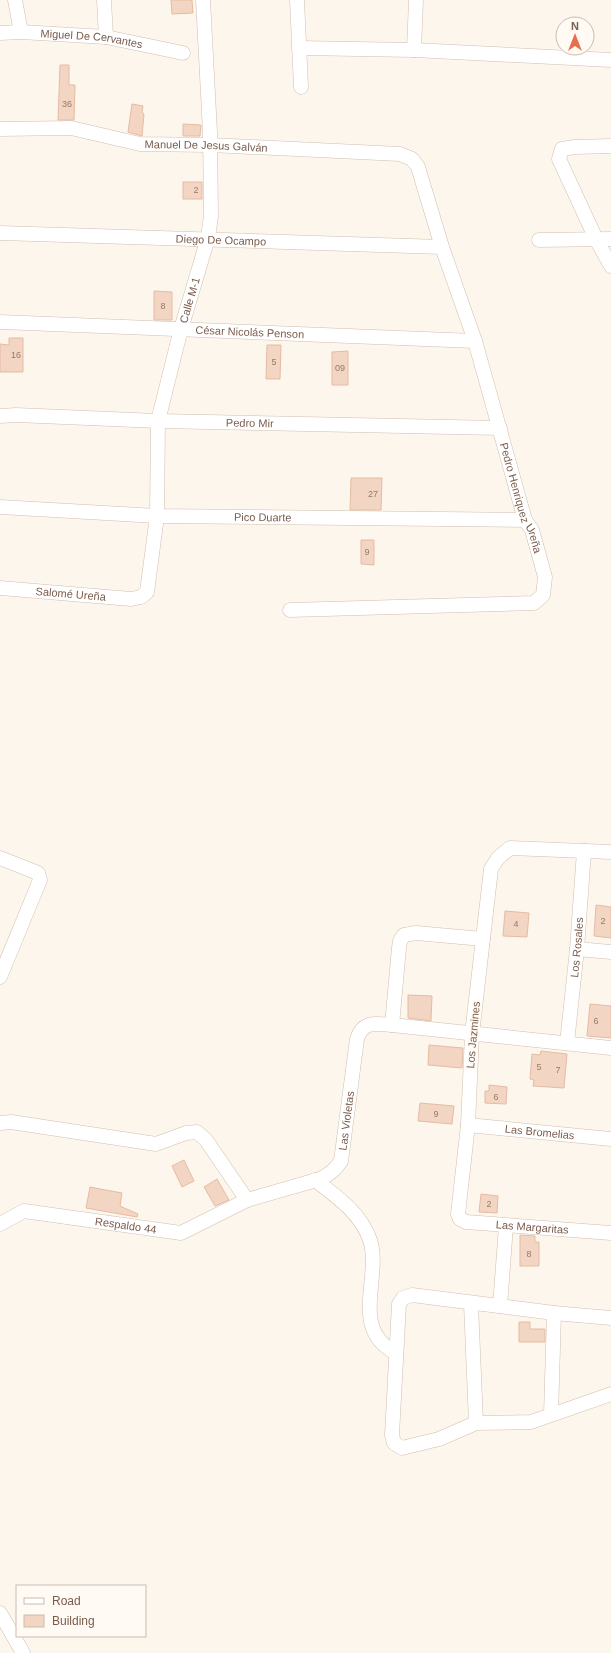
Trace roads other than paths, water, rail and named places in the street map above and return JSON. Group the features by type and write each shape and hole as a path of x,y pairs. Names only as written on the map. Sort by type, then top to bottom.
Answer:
{"street":[{"path":"15,0 21,32"},
{"path":"104,0 106,37"},
{"name":"Calle M-1","path":"141,597 147,592 157,516 158,421 181,329 208,238 212,216 207,56 203,0"},
{"path":"296,0 301,87"},
{"path":"414,50 416,0"},
{"name":"Miguel De Cervantes","path":"0,33 21,32 106,37 183,53"},
{"path":"299,48 414,50 611,60"},
{"name":"Manuel De Jesus Galván","path":"0,129 70,128 140,144 210,145 400,154 412,159"},
{"path":"611,146 575,147 562,150 559,159 596,239 611,266"},
{"name":"Pedro Henriquez Ureña","path":"290,610 534,603 543,595 545,577 532,530 525,520 475,341 442,247 418,167 412,159"},
{"name":"Diego De Ocampo","path":"0,233 208,238 442,247"},
{"path":"539,240 611,239"},
{"name":"César Nicolás Penson","path":"0,322 475,341"},
{"name":"Pedro Mir","path":"0,416 16,415 158,421 500,428"},
{"name":"Pico Duarte","path":"0,507 157,516 525,520"},
{"name":"Salomé Ureña","path":"0,588 132,599 141,597"},
{"name":"Los Jazmines","path":"458,1214 468,1125 472,1034 491,870 498,858 510,848 584,851"},
{"path":"584,851 611,852"},
{"name":"Los Rosales","path":"566,1043 577,949 584,851"},
{"path":"0,858 38,873 40,880 0,977"},
{"path":"392,1025 399,948 400,941 404,935 410,932 416,932 483,939"},
{"path":"577,949 611,952"},
{"name":"Las Violetas","path":"247,1200 316,1180 331,1174 341,1161 360,1030 366,1025 392,1025 611,1048"},
{"path":"6,1122 156,1144 197,1132 206,1140 247,1200"},
{"name":"Las Bromelias","path":"468,1125 611,1139"},
{"path":"316,1180 350,1208 360,1221 370,1240 373,1255 369,1307 377,1337 383,1344 396,1354"},
{"name":"Respaldo 44","path":"0,1224 24,1210 181,1233 247,1200"},
{"name":"Las Margaritas","path":"458,1214 460,1219 466,1222 611,1233"},
{"path":"500,1306 506,1226"},
{"path":"611,1318 471,1304 412,1295 403,1298 399,1304 392,1435 394,1443 402,1448 439,1440 476,1423 531,1422 611,1394"},
{"path":"471,1304 476,1423"},
{"path":"551,1415 554,1313"},
{"path":"0,1613 23,1653"}]}
